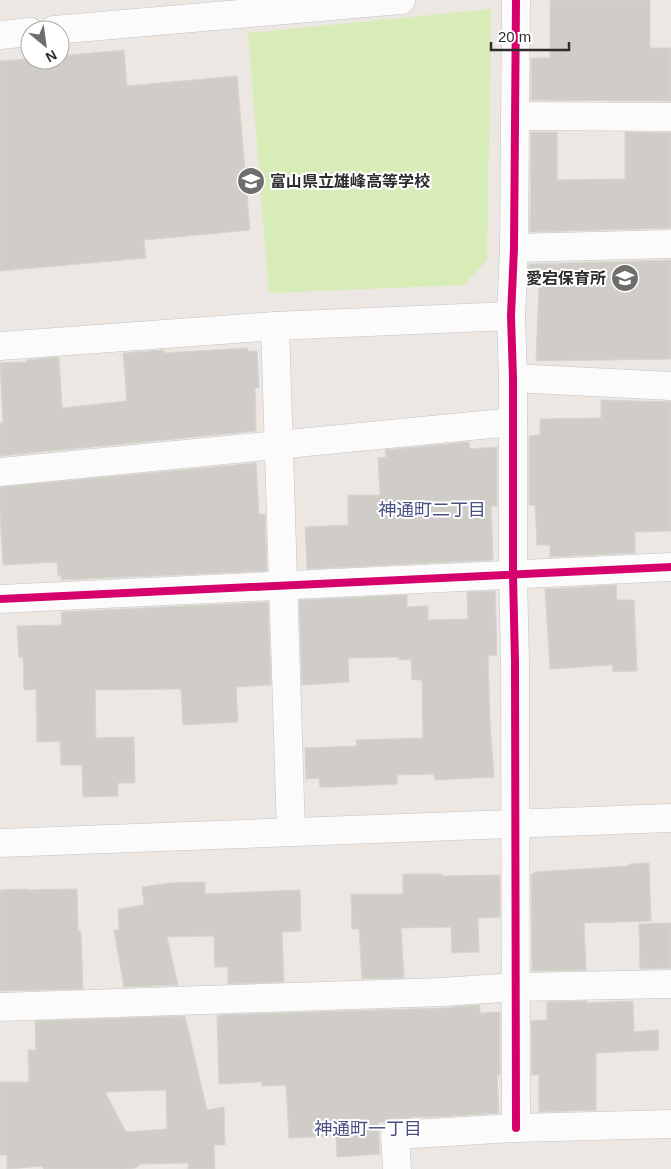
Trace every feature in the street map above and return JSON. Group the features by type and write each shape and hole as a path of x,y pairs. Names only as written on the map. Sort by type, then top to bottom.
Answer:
{"street":[{"path":"70,28 226,8 401,0"},
{"path":"516,0 514,248 511,316 514,378 513,575 516,662 516,1128"},
{"path":"0,35 20,33"},
{"path":"515,116 671,117"},
{"path":"514,248 671,244"},
{"path":"0,346 275,326 511,316"},
{"path":"275,326 291,832"},
{"path":"514,378 671,386"},
{"path":"0,472 514,422"},
{"path":"0,599 671,567"},
{"path":"0,843 671,818"},
{"path":"0,1007 442,992 516,987 671,984"},
{"path":"396,1169 395,1135 516,1128 671,1124"}],"green space":[{"path":"491,9 487,260 464,285 269,293 248,33"}],"building":[{"path":"550,0 650,0 650,48 671,48 671,101 531,100 531,58 550,58"},
{"path":"124,50 127,86 237,76 250,230 144,240 146,258 0,271 0,61 20,60 20,70 70,70 70,55"},
{"path":"531,132 557,132 557,180 625,179 625,132 671,133 671,228 530,232"},
{"path":"671,260 671,359 536,361 539,286 528,286 529,264"},
{"path":"248,348 248,351 257,351 259,388 255,388 256,431 0,456 0,423 3,423 0,363 27,362 27,360 59,357 62,408 127,401 123,353 164,350 164,353"},
{"path":"601,400 671,402 671,531 635,532 635,553 550,557 550,545 537,545 535,505 529,505 529,436 540,435 540,419 601,418"},
{"path":"469,442 470,449 497,447 497,506 491,506 493,560 307,569 305,527 348,525 348,495 380,495 378,458 386,457 385,450"},
{"path":"256,463 259,514 265,514 267,571 61,580 61,575 58,576 57,562 3,565 0,487"},
{"path":"616,585 617,600 634,600 637,671 613,672 612,665 550,669 545,589"},
{"path":"495,591 497,655 488,656 494,777 435,780 433,774 397,775 397,784 336,787 320,787 319,778 306,779 305,748 357,746 356,740 423,738 422,680 412,680 411,659 399,660 399,657 348,658 349,682 302,685 299,600 407,595 407,607 428,606 428,620 468,619 467,592"},
{"path":"268,602 271,685 236,687 238,722 183,725 181,689 95,690 96,738 134,737 135,783 118,783 118,796 83,797 82,765 61,765 60,741 37,742 36,689 24,690 23,657 19,658 17,626 62,625 61,612"},
{"path":"649,863 651,921 584,923 586,970 532,971 531,874 534,874 534,872"},
{"path":"403,874 442,874 442,876 500,875 500,917 478,918 479,952 452,953 451,927 401,928 404,978 362,979 359,929 352,929 351,894 403,894"},
{"path":"205,882 205,894 300,890 301,931 282,932 284,982 228,984 228,967 215,967 214,936 167,937 178,985 124,987 114,930 119,930 118,909 144,905 142,887 170,883"},
{"path":"77,889 78,931 81,931 83,989 0,991 0,890"},
{"path":"671,923 671,968 640,969 639,924"},
{"path":"587,1001 587,1003 633,1001 634,1032 658,1030 659,1050 596,1053 596,1110 539,1112 539,1075 532,1075 531,1021 547,1020 547,1002"},
{"path":"480,1005 480,1013 500,1012 500,1075 497,1075 499,1113 412,1117 378,1122 380,1154 337,1157 336,1136 289,1138 286,1085 262,1086 262,1082 219,1084 217,1015 443,1008"},
{"path":"185,1016 207,1110 224,1107 225,1145 214,1145 215,1169 188,1169 188,1163 141,1164 135,1168 123,1169 44,1169 42,1166 7,1169 7,1155 0,1155 0,1082 29,1082 28,1050 36,1050 35,1021","holes":["166,1090 167,1129 126,1132 105,1092"]}],"cycle path":[{"path":"516,0 514,248 511,316 515,662 516,1128"},
{"path":"0,599 671,567"}],"place":[{"name":"富山県立雄峰高等学校","path":"251,181"},
{"name":"愛宕保育所","path":"625,278"}],"district":[{"name":"神通町二丁目","path":"432,510"},
{"name":"神通町一丁目","path":"368,1129"}]}
